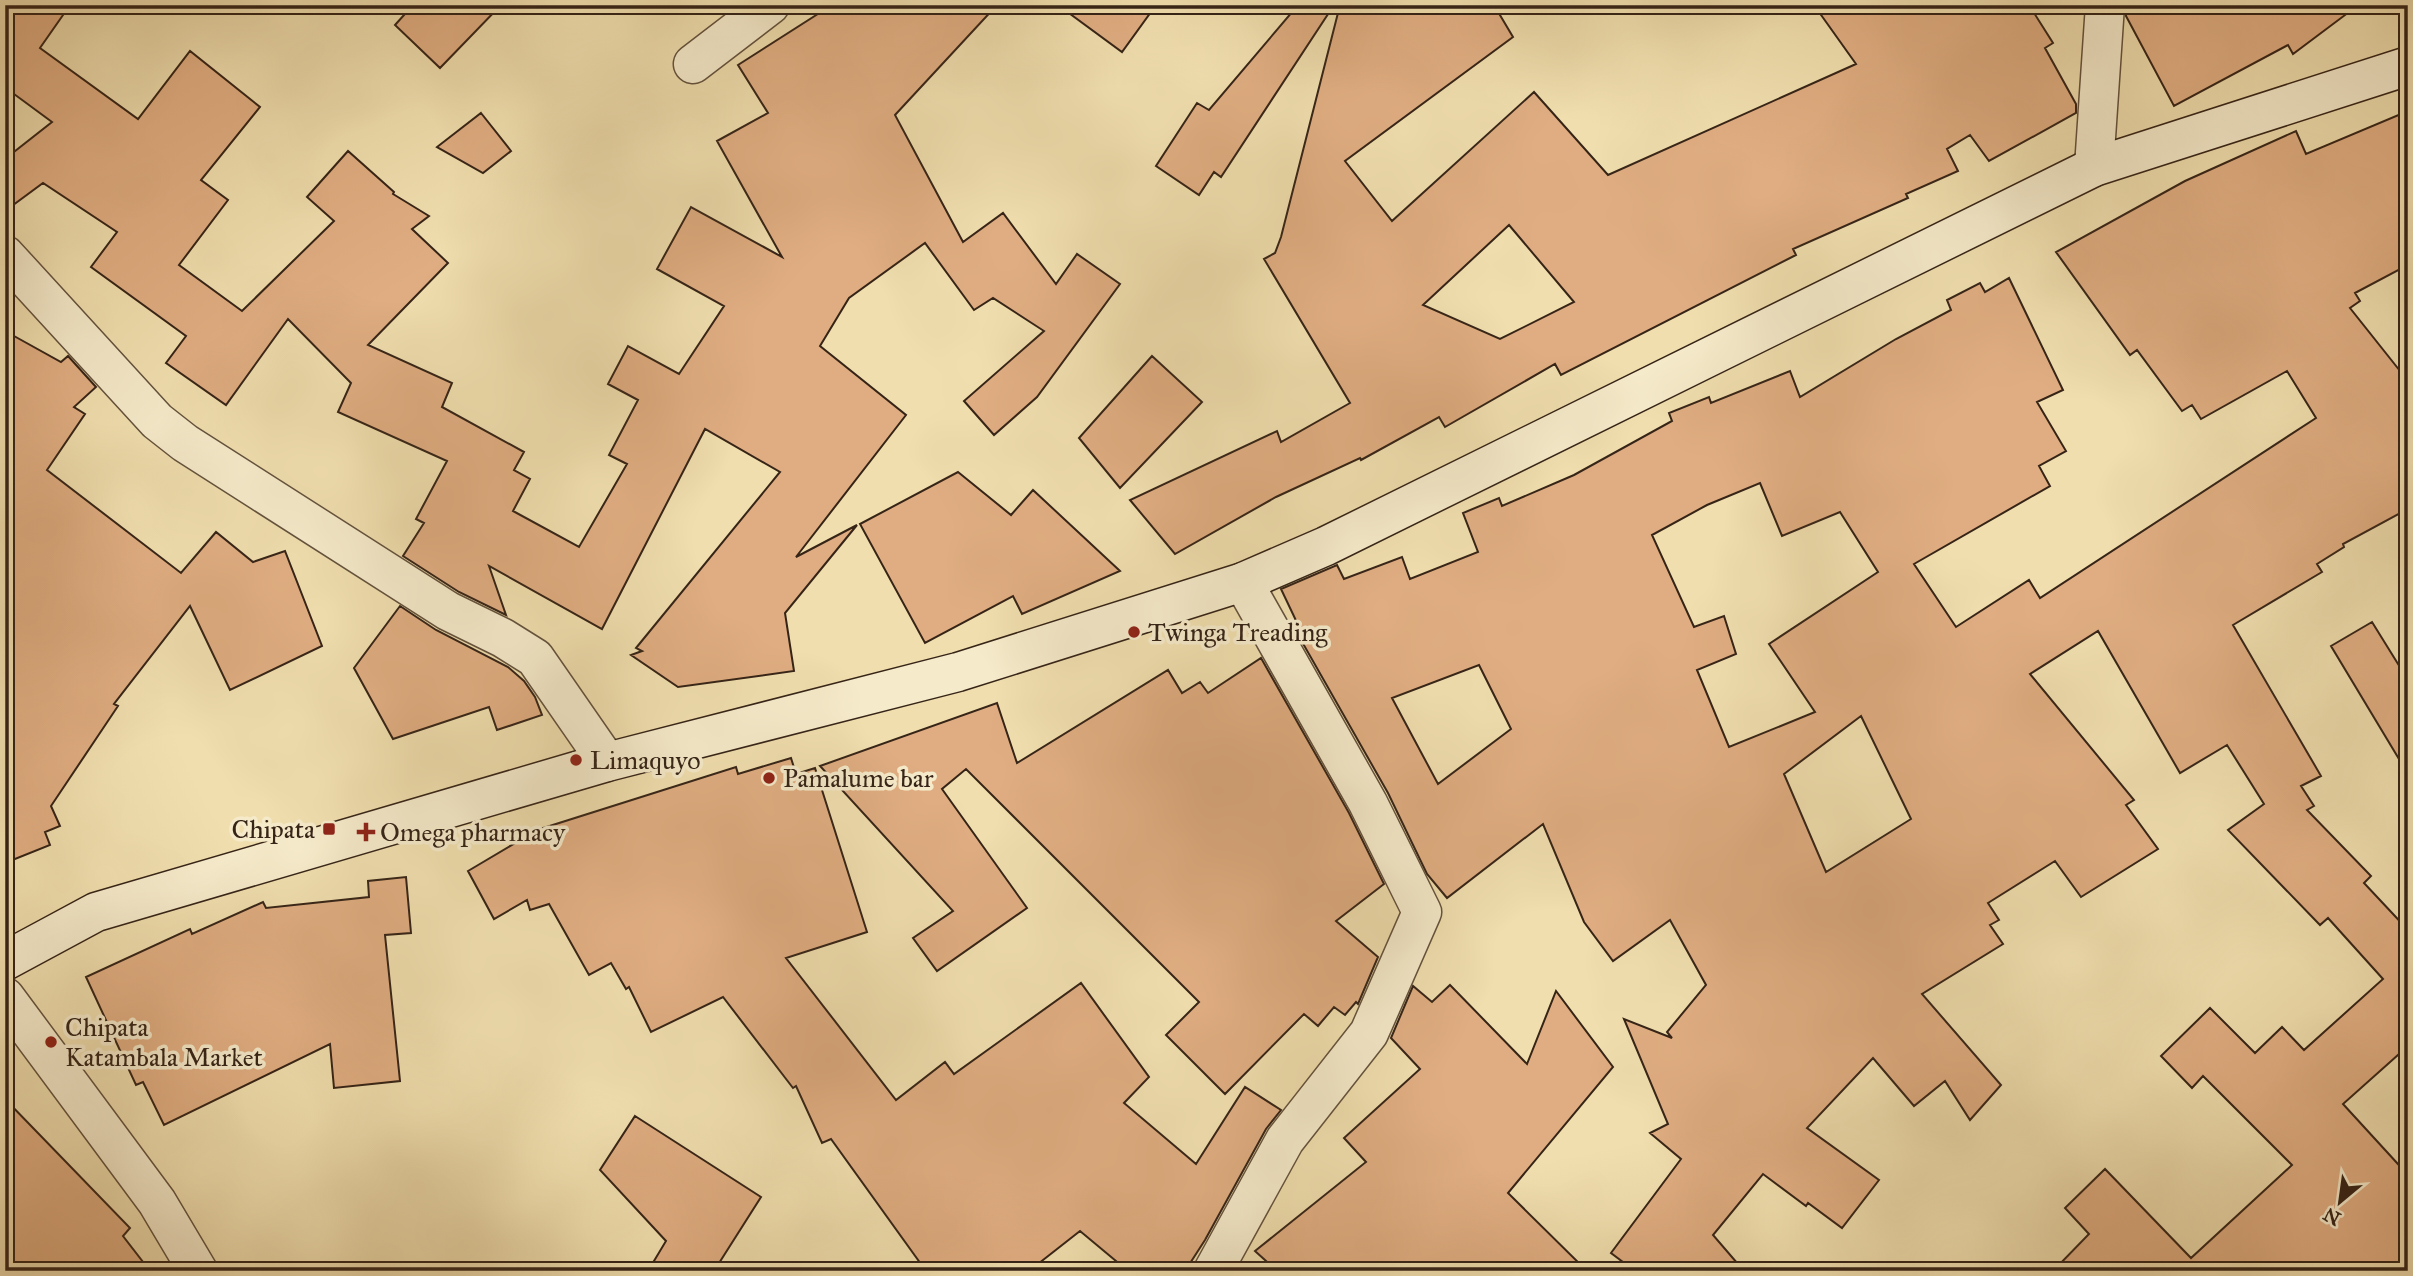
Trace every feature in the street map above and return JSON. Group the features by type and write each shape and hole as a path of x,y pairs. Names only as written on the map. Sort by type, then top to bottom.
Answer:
{"street":[{"path":"693,64 770,5"},
{"path":"2094,167 2105,5"},
{"path":"5,961 96,912 607,762 958,672 1242,582 1339,540 2094,167 2408,66"},
{"path":"5,256 157,421 185,443 448,611 503,638 535,658 607,762"},
{"path":"1213,1271 1284,1140 1369,1033 1422,912 1368,803 1242,582"},
{"path":"5,997 157,1202 198,1271"}],"building":[{"path":"5,5 70,5 40,48 138,119 190,51 260,107 201,180 228,200 179,265 242,311 334,221 307,197 348,151 394,192 393,194 429,216 412,229 448,263 368,345 452,383 442,407 524,452 514,470 530,479 513,511 579,547 627,464 609,455 638,400 608,384 628,346 679,374 724,306 657,269 691,207 782,257 717,141 768,113 738,65 832,5 997,5 895,115 963,242 1003,213 1056,284 1077,254 1120,284 1037,397 994,435 964,401 1044,331 993,298 974,310 925,243 849,298 820,346 906,415 796,557 857,525 785,613 794,671 678,687 631,655 642,651 636,648 780,472 705,429 602,629 489,566 506,615 459,592 403,556 424,523 416,519 447,461 338,412 351,383 288,319 226,405 166,363 186,336 91,267 117,232 43,183 5,211 5,159 52,122 10,91 5,97"},
{"path":"413,5 501,5 440,68 395,25"},
{"path":"1058,5 1156,5 1122,52"},
{"path":"1298,5 1334,5 1221,177 1214,172 1199,195 1156,166 1197,103 1209,110"},
{"path":"1340,5 1494,5 1513,37 1345,161 1392,221 1534,92 1608,175 1856,64 1814,5 2029,5 2053,43 2045,48 2076,104 2076,113 1989,161 1970,135 1947,149 1958,171 1906,194 1908,198 1793,249 1796,255 1561,375 1555,364 1445,427 1439,417 1361,460 1360,458 1276,497 1175,554 1130,500 1277,431 1281,442 1350,403 1264,259 1275,253","holes":["1509,225 1574,302 1500,339 1423,305"]},
{"path":"2127,5 2363,5 2349,12 2293,54 2288,45 2174,106 2126,16"},
{"path":"2408,111 2408,265 2355,293 2360,301 2350,308 2408,381 2408,509 2343,544 2344,547 2317,564 2322,572 2233,625 2321,776 2301,786 2314,806 2307,810 2371,876 2364,883 2408,930 2408,1046 2343,1104 2408,1175 2408,1271 2053,1271 2089,1234 2065,1208 2105,1169 2191,1258 2292,1165 2203,1076 2192,1088 2161,1056 2210,1008 2255,1053 2282,1027 2304,1050 2383,979 2328,918 2320,925 2228,830 2264,804 2227,745 2180,773 2098,631 2030,674 2134,800 2126,805 2158,849 2081,897 2055,861 1988,903 1999,920 1990,925 2003,944 1922,994 2001,1085 1970,1120 1945,1081 1914,1106 1873,1058 1807,1128 1879,1180 1842,1228 1808,1203 1806,1206 1763,1174 1713,1235 1744,1271 1635,1271 1611,1253 1681,1159 1650,1133 1668,1124 1624,1019 1672,1038 1667,1032 1706,985 1670,920 1613,961 1584,922 1543,824 1447,898 1427,874 1388,793 1297,633 1301,631 1281,589 1337,565 1344,579 1402,557 1410,579 1478,552 1463,513 1499,498 1502,506 1574,475 1672,421 1669,413 1709,397 1711,403 1790,371 1800,397 1896,339 1951,310 1947,300 1980,283 1985,292 2009,278 2063,390 2037,402 2066,451 2039,466 2050,486 1914,564 1956,627 2029,580 2040,598 2316,418 2287,371 2201,419 2192,405 2182,411 2137,350 2130,355 2056,252 2185,181 2296,131 2306,154","holes":["1760,483 1782,536 1840,512 1878,572 1769,644 1815,712 1729,747 1697,670 1736,654 1724,616 1694,627 1652,535 1707,505","1479,665 1511,729 1438,784 1392,698","1861,716 1911,819 1826,872 1784,774"]},
{"path":"481,113 511,151 483,173 437,147"},
{"path":"5,331 61,362 68,356 96,387 74,407 85,414 47,470 181,573 216,532 253,562 285,551 322,646 230,690 190,606 114,704 118,706 51,806 60,826 45,832 50,845 5,863"},
{"path":"1152,356 1202,402 1120,488 1079,438"},
{"path":"958,472 1011,515 1033,490 1120,571 1022,614 1013,596 925,643 860,524"},
{"path":"400,606 436,630 508,667 524,681 535,697 542,715 497,730 489,707 393,739 354,668"},
{"path":"2372,622 2408,680 2408,774 2331,646"},
{"path":"1261,658 1349,813 1384,884 1336,921 1378,957 1358,1004 1356,1002 1345,1015 1334,1007 1318,1026 1304,1014 1225,1094 1166,1035 1199,1002 966,769 942,789 1027,908 937,971 913,938 953,911 820,766 997,703 1017,763 1168,670 1182,693 1200,682 1208,693"},
{"path":"791,758 796,774 815,768 867,932 786,958 896,1100 945,1062 954,1074 1081,983 1149,1077 1124,1103 1196,1164 1245,1087 1281,1110 1266,1129 1185,1271 1128,1271 1080,1231 1029,1271 926,1271 831,1139 822,1143 796,1086 793,1088 723,997 651,1032 629,987 626,989 611,963 589,975 549,904 530,910 527,900 494,919 468,871 537,830 736,767 738,774"},
{"path":"406,877 411,933 385,935 400,1081 334,1088 330,1044 164,1125 143,1082 136,1085 86,977 190,929 192,934 263,902 266,908 369,897 368,881"},
{"path":"1450,985 1527,1064 1556,991 1613,1067 1508,1193 1587,1271 1277,1271 1255,1251 1366,1162 1344,1138 1420,1069 1391,1038 1413,986 1432,1002"},
{"path":"5,1099 130,1228 123,1236 150,1271 5,1271"},
{"path":"635,1116 761,1197 714,1271 648,1271 666,1241 600,1170"}],"place":[{"name":"Twinga Treading","path":"1134,632"},
{"name":"Limaquyo","path":"576,760"},
{"name":"Pamalume bar","path":"769,778"},
{"name":"Chipata","path":"329,829"},
{"name":"Omega pharmacy","path":"366,832"},
{"name":"Chipata Katambala Market","path":"51,1042"}]}
